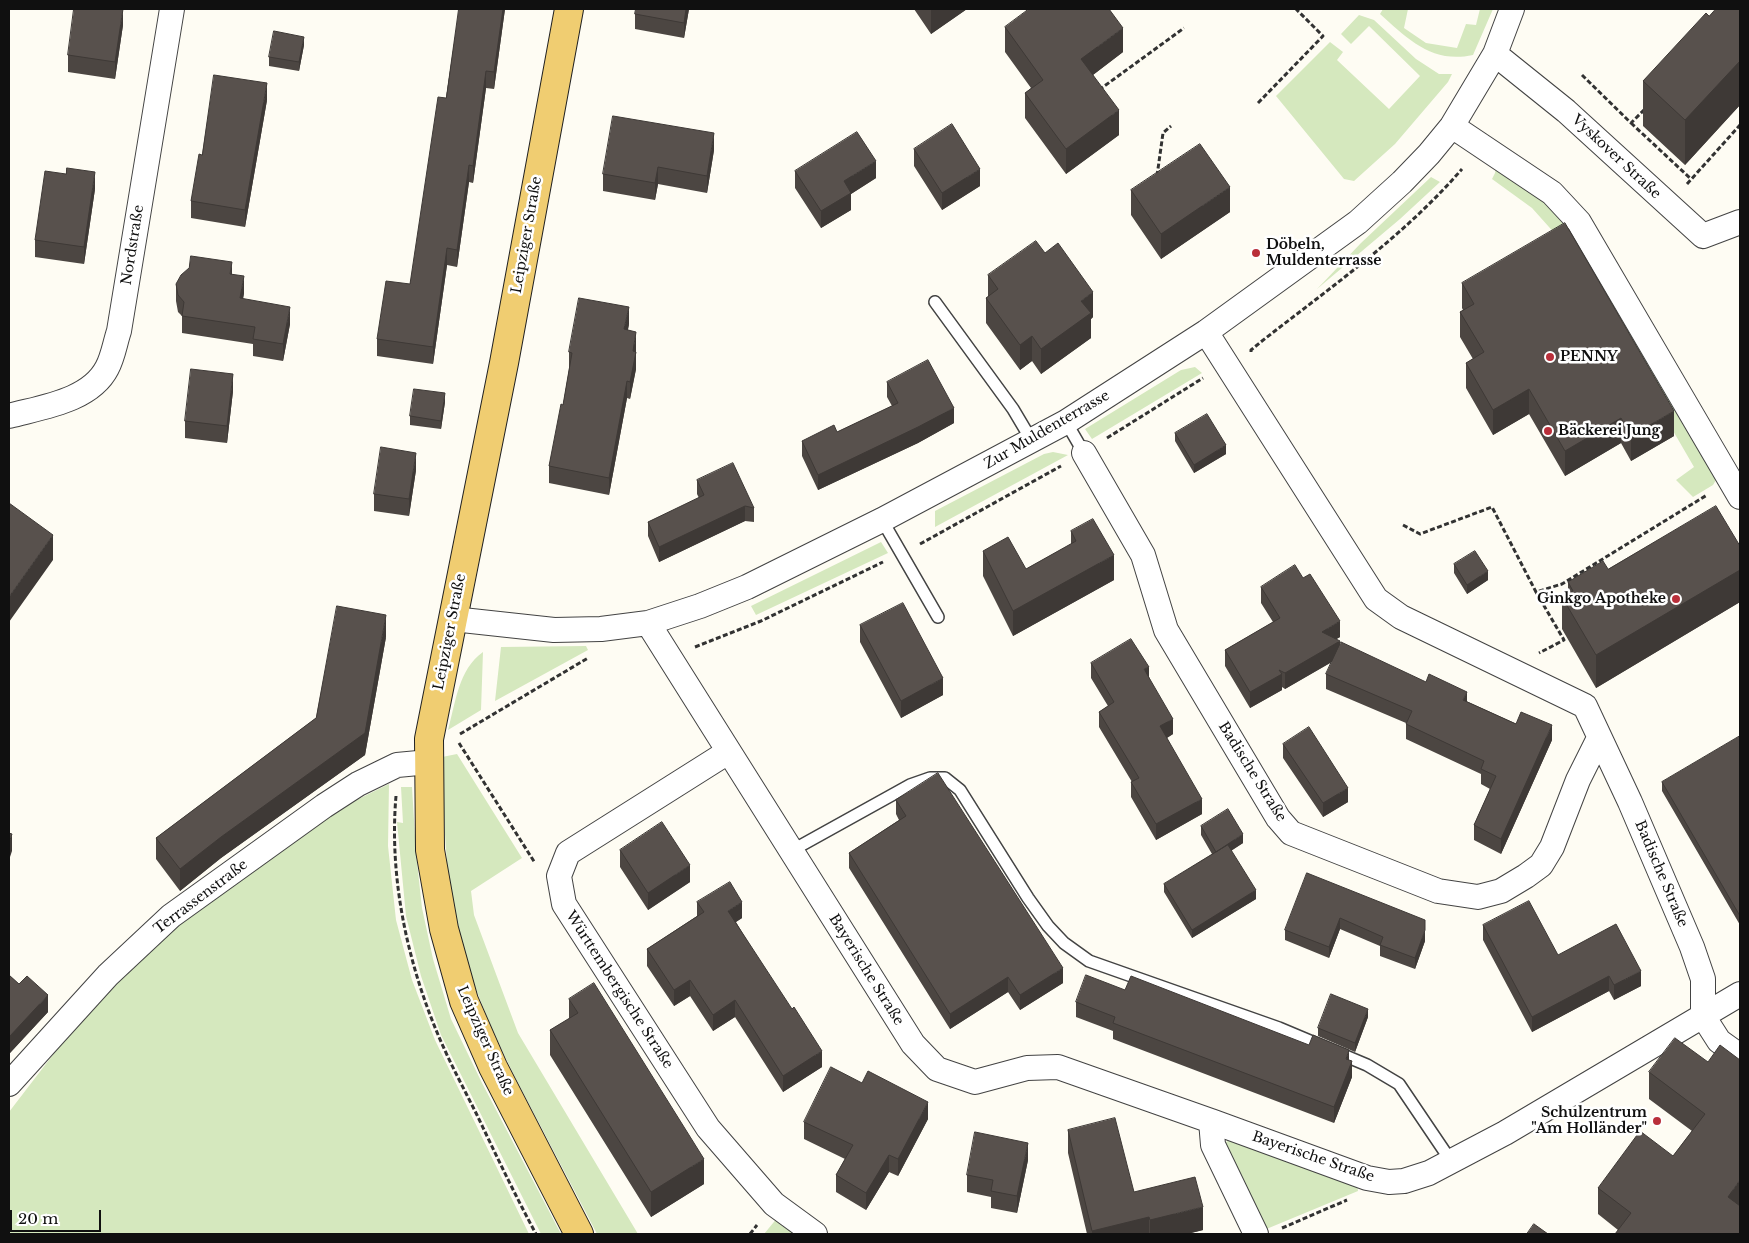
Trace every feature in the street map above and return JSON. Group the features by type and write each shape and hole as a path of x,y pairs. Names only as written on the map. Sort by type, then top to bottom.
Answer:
{"main road":[{"name":"Leipziger Straße","path":"569,9 504,363 429,739 429,762 430,850 444,929 464,1001 494,1067 579,1234"}],"street":[{"name":"Nordstraße","path":"9,416 76,397 97,384 107,368 119,331 172,9"},
{"name":"Zur Muldenterrasse","path":"453,619 554,630 601,629 648,623 700,606 747,587 882,520 1066,422 1206,332 1358,222 1402,182 1452,126 1495,54 1512,9"},
{"name":"Vyskover Straße","path":"1495,54 1566,111 1702,236 1740,222"},
{"path":"1452,126 1552,193 1579,222 1735,489"},
{"name":"Badische Straße","path":"1206,332 1376,599 1401,617 1585,706 1630,802 1695,955 1703,979 1703,1016"},
{"name":"Badische Straße","path":"1084,453 1143,555 1166,630 1278,818 1292,833 1438,891 1478,897 1501,891 1526,876 1540,864 1552,847 1578,780 1599,738"},
{"name":"Bayerische Straße","path":"648,623 913,1044 937,1070 976,1082 1027,1068 1058,1068 1367,1178 1389,1182 1404,1181 1429,1173 1504,1133 1703,1016"},
{"name":"Württembergische Straße","path":"728,752 568,853 559,876 561,888 564,904 708,1128 774,1204 815,1234"},
{"name":"Terrassenstraße","path":"9,1084 108,975 171,916 324,806 358,784 397,765 429,762"},
{"path":"1740,994 1703,1016 1719,1040 1740,1056"},
{"path":"1211,1121 1213,1146 1266,1233"}],"lane":[{"path":"935,302 1013,409 1032,441"},
{"path":"1066,422 1084,453"},
{"path":"882,520 938,618"},
{"path":"791,852 910,785 930,778 944,778 960,790 1028,898 1064,944 1089,961 1279,1028 1367,1065 1399,1084 1451,1160"}],"path":[{"path":"1258,103 1323,36 1296,9"},
{"path":"1095,94 1184,28"},
{"path":"1582,74 1691,179 1740,126"},
{"path":"1631,123 1650,102"},
{"path":"1162,184 1157,176 1163,133 1171,126"},
{"path":"664,651 689,650 761,621 902,553 933,538 1084,453 1208,375 1234,376 1244,371 1250,362 1251,350 1390,242 1445,189 1462,169"},
{"path":"1536,592 1562,584 1735,489"},
{"path":"1403,525 1420,534 1492,507 1536,592 1564,640"},
{"path":"561,888 548,883 455,737 592,655"},
{"path":"1266,1233 1389,1182"}],"green space":[{"path":"1383,9 1408,9 1404,28 1426,43 1457,48 1466,24 1476,25 1480,9 1493,9 1473,55 1458,57 1433,53 1411,40 1380,14"},
{"path":"1359,15 1374,20 1416,59 1439,74 1452,74 1448,82 1395,144 1354,181 1344,179 1276,96 1330,42 1343,52 1337,60 1389,109 1420,76 1369,26 1351,44 1341,34"},
{"path":"1496,167 1549,203 1576,234 1716,480 1713,485 1693,497 1676,480 1694,467 1566,246 1532,208 1492,179"},
{"path":"1431,177 1440,182 1400,219 1317,289 1361,243"},
{"path":"1195,367 1202,373 1092,439 1085,429 1181,370"},
{"path":"1053,452 1068,455 935,527 935,511 1044,454"},
{"path":"881,542 888,553 756,615 751,606"},
{"path":"586,646 588,650 495,701 501,647"},
{"path":"483,652 481,710 448,730 463,677 475,659"},
{"path":"457,754 522,858 471,891 474,915 518,1033 638,1234 597,1234 512,1070 475,988 458,930 452,901 446,847 442,757"},
{"path":"389,784 388,846 396,920 412,980 435,1040 529,1234 9,1234 9,1112 85,1013 143,952 332,812"},
{"path":"401,787 412,787 422,908 433,959 451,1019 482,1083 561,1234 541,1234 441,1035 421,976 406,916 397,822 403,823"},
{"path":"1229,1139 1357,1184 1358,1191 1264,1230 1223,1146"},
{"path":"778,1217 801,1234 764,1234"}],"building":[{"path":"74,9 123,9 115,62 68,55"},
{"path":"459,9 503,9 494,72 486,71 473,166 469,165 457,250 447,248 433,347 377,339 386,281 410,284 438,97 446,98"},
{"path":"636,9 686,9 684,23 635,14"},
{"path":"1029,9 1109,9 1123,28 1081,59 1119,110 1066,149 1025,93 1043,80 1005,27"},
{"path":"1716,9 1740,9 1740,61 1685,120 1643,81 1706,13 1709,16"},
{"path":"274,31 304,37 299,62 269,57"},
{"path":"214,75 267,83 245,210 191,201 199,154 202,155"},
{"path":"613,116 714,133 707,176 658,167 655,183 603,174"},
{"path":"952,124 980,169 942,193 914,149"},
{"path":"857,132 876,161 844,181 851,193 821,211 795,171"},
{"path":"1200,144 1230,187 1161,234 1131,190"},
{"path":"67,168 95,172 84,247 35,240 45,171 66,174"},
{"name":"PENNY","path":"1565,223 1674,411 1631,436 1621,418 1565,451 1529,389 1493,410 1466,363 1484,352 1460,312 1474,304 1462,283"},
{"path":"1036,241 1045,253 1058,243 1093,292 1081,301 1091,313 1041,349 1032,336 1020,345 986,298 998,289 988,275"},
{"path":"191,256 232,262 230,274 244,276 240,298 290,307 283,344 253,339 255,327 182,316 184,302 178,295 176,284 181,275 189,268"},
{"path":"579,298 629,307 624,329 636,332 633,351 636,352 630,382 627,381 609,478 549,466 561,404 563,405 572,353 569,352"},
{"path":"928,360 954,408 818,475 802,441 834,425 837,432 898,403 887,382"},
{"path":"191,369 233,374 227,426 185,421"},
{"path":"414,389 445,393 441,421 410,416"},
{"path":"1207,414 1226,445 1194,465 1175,433"},
{"path":"381,447 416,453 409,499 374,494"},
{"path":"733,463 754,508 745,506 659,547 648,522 704,495 697,480"},
{"path":"9,503 53,535 9,597"},
{"path":"1716,506 1740,546 1740,570 1596,655 1562,597 1573,591 1568,582 1603,561 1608,569"},
{"path":"1093,519 1114,555 1013,611 983,551 1008,537 1026,569 1076,541 1071,531"},
{"path":"1475,551 1488,571 1467,585 1454,564"},
{"path":"1295,565 1303,578 1310,574 1340,621 1322,632 1340,641 1285,673 1279,670 1282,674 1250,692 1225,650 1280,618 1261,587"},
{"path":"903,603 943,678 901,701 860,625"},
{"path":"337,606 386,615 365,733 180,869 156,838 316,718"},
{"path":"1131,639 1149,667 1144,669 1173,719 1160,726 1202,799 1156,824 1131,782 1139,778 1099,712 1114,702 1091,663"},
{"path":"1341,642 1426,682 1429,674 1467,692 1463,700 1516,724 1521,712 1552,725 1501,839 1474,825 1496,776 1481,769 1484,761 1406,724 1412,711 1326,674"},
{"path":"1309,727 1348,788 1323,803 1283,744"},
{"path":"1740,736 1740,916 1662,782"},
{"path":"938,773 1063,968 1020,995 1008,977 950,1014 849,853 906,816 896,800"},
{"path":"1228,809 1243,834 1216,852 1201,826"},
{"path":"662,822 690,865 648,893 620,850"},
{"path":"1228,845 1256,890 1192,930 1164,884"},
{"path":"1307,873 1425,920 1425,930 1415,958 1380,945 1383,937 1340,918 1329,947 1285,930"},
{"path":"730,882 742,902 728,911 822,1051 783,1076 735,1000 713,1015 690,980 674,990 647,949 704,912 697,902"},
{"path":"1529,901 1558,955 1616,924 1641,971 1614,985 1609,976 1532,1017 1483,925"},
{"path":"9,975 19,984 27,976 48,995 10,1036 9,1035"},
{"path":"1086,975 1125,990 1131,976 1309,1045 1313,1035 1349,1050 1346,1059 1352,1061 1334,1107 1113,1023 1115,1017 1076,1002"},
{"path":"594,983 704,1159 651,1192 550,1030 578,1013 569,999"},
{"path":"1331,994 1368,1009 1355,1043 1318,1028"},
{"path":"1675,1038 1708,1062 1720,1045 1740,1060 1740,1180 1728,1197 1740,1206 1740,1234 1615,1234 1631,1213 1598,1188 1640,1131 1673,1156 1705,1114 1649,1072"},
{"path":"831,1067 862,1083 868,1071 928,1102 898,1159 889,1155 866,1193 836,1175 853,1145 804,1122"},
{"path":"1115,1118 1134,1192 1195,1177 1203,1207 1150,1220 1149,1217 1092,1231 1068,1130"},
{"path":"975,1132 1028,1143 1017,1196 991,1191 993,1180 967,1175"},
{"path":"1534,1224 1548,1234 1527,1234"}],"place":[{"name":"Döbeln, Muldenterrasse","path":"1256,253"},
{"name":"PENNY","path":"1550,357"},
{"name":"Bäckerei Jung","path":"1548,431"},
{"name":"Ginkgo Apotheke","path":"1676,599"},
{"name":"Schulzentrum \"Am Holländer\"","path":"1657,1121"}]}
